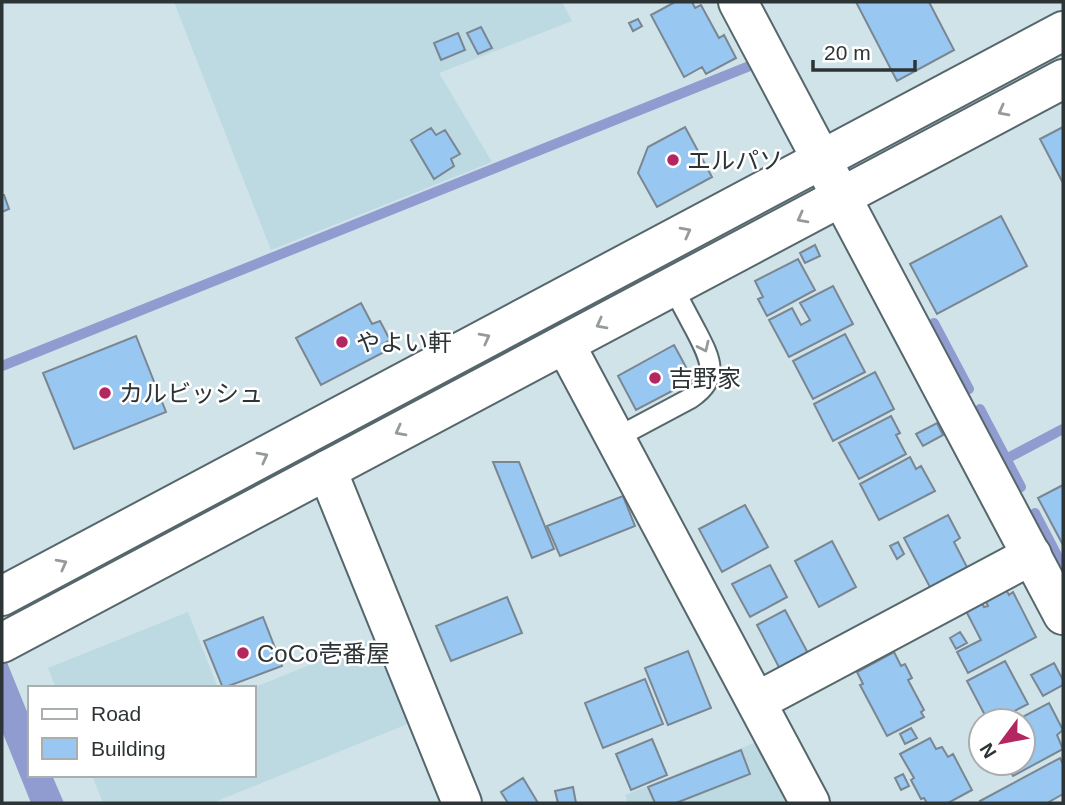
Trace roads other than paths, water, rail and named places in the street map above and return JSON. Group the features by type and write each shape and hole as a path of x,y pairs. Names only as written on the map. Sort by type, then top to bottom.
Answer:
{"street":[{"path":"738,2 1063,615"},
{"path":"2,596 1063,31"},
{"path":"9,639 1063,79"},
{"path":"565,344 810,803"},
{"path":"327,470 462,803"},
{"path":"756,702 1032,555"}],"lane":[{"path":"615,438 691,398 703,390 709,378 711,365 707,351 673,286"}],"water":[{"path":"2,650 28,714 28,777 53,777 64,803 31,803 2,731"}],"waterway":[{"path":"2,366 752,65"},
{"path":"934,323 969,389"},
{"path":"980,409 1021,487"},
{"path":"1006,459 1063,429"},
{"path":"1035,513 1061,563"}],"place":[{"name":"エルパソ","path":"673,160"},
{"name":"やよい軒","path":"342,342"},
{"name":"吉野家","path":"655,378"},
{"name":"カルビッシュ","path":"105,393"},
{"name":"CoCo壱番屋","path":"243,653"}]}
